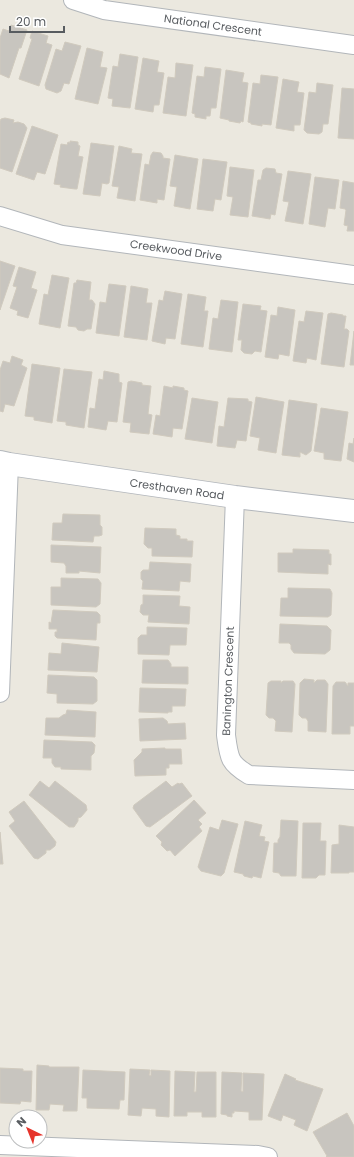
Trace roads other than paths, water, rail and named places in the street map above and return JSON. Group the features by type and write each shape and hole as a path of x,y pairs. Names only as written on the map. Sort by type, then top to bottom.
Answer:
{"street":[{"name":"National Crescent","path":"73,0 104,10 354,45"},
{"name":"Creekwood Drive","path":"0,216 62,235 354,275"},
{"name":"Cresthaven Road","path":"5,463 235,497 354,511"},
{"path":"0,693 5,463"},
{"name":"Banington Crescent","path":"235,497 226,735 228,756 237,768 249,775 354,780"},
{"path":"0,1145 84,1152 258,1155 268,1157"}]}
